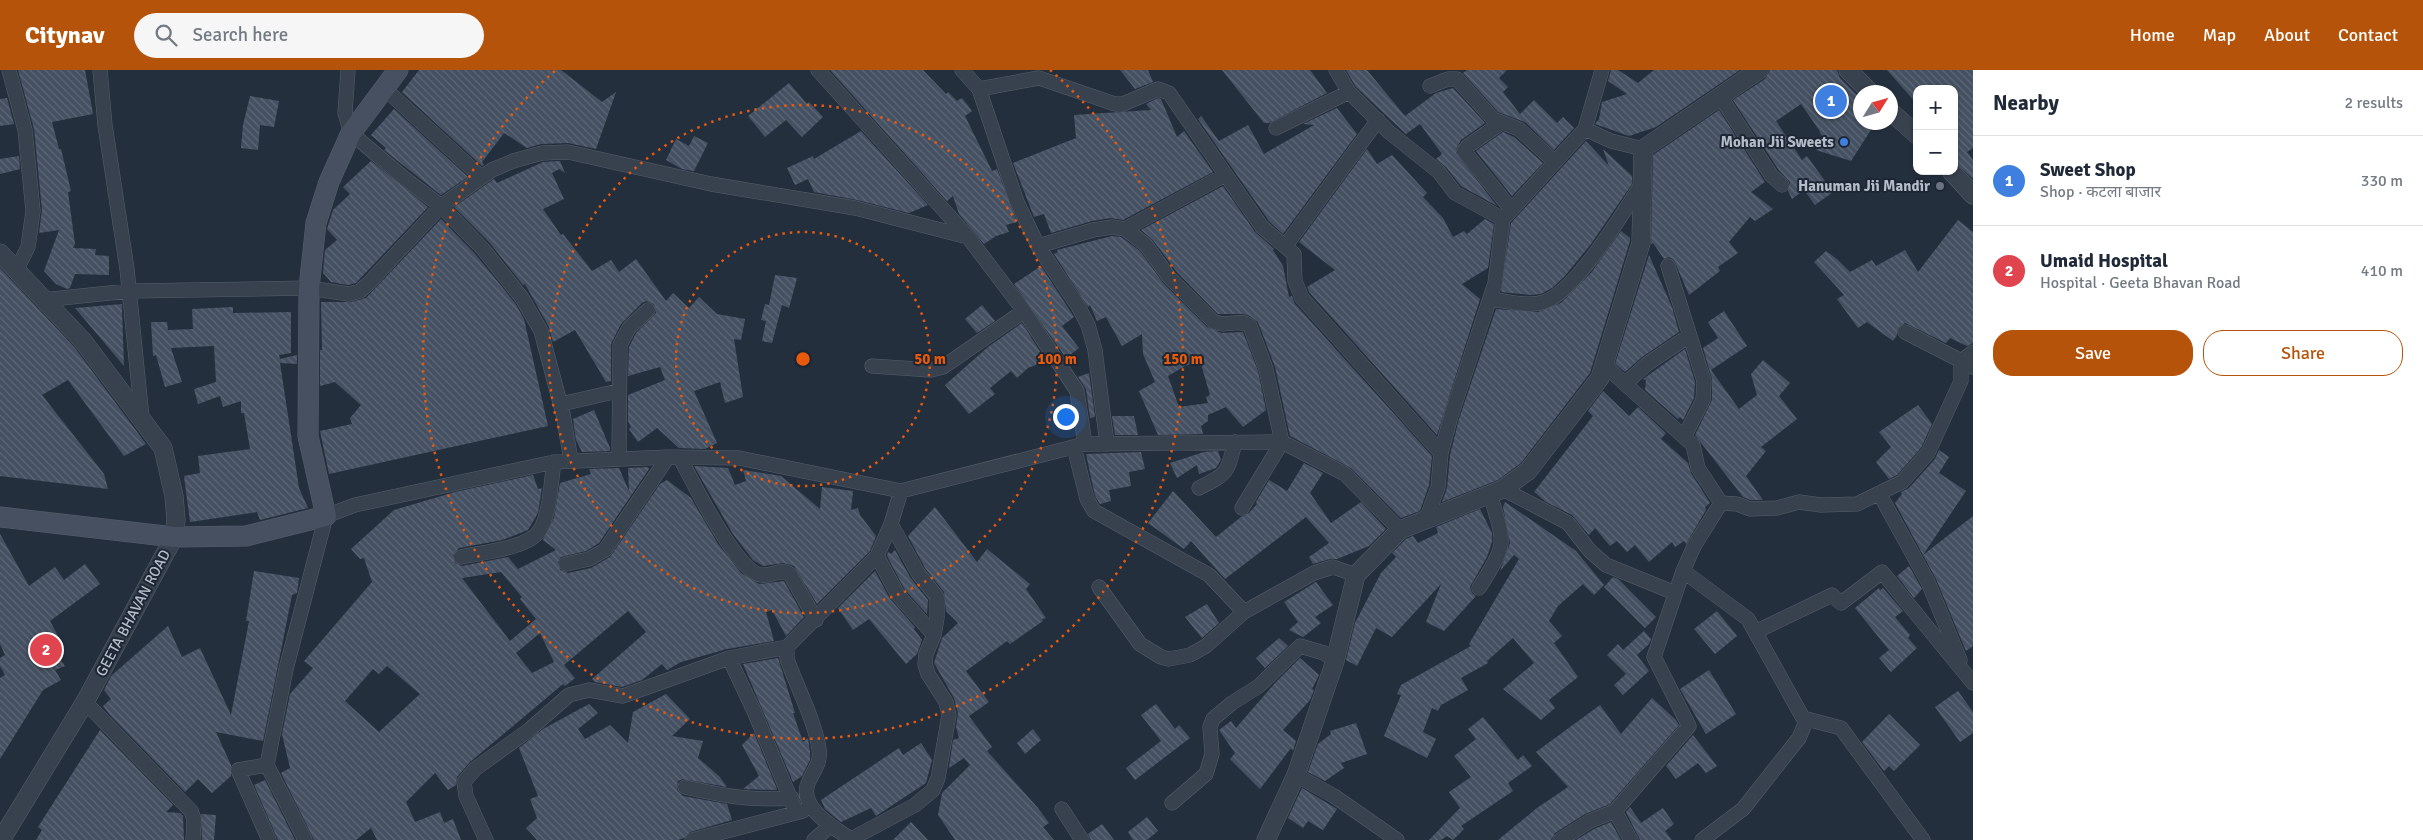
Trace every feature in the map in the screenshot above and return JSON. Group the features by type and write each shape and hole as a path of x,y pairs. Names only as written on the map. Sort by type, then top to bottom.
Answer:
{"main road":[{"path":"174,537 246,536 326,516 308,436 309,288 316,223 329,182 351,133 398,70"},
{"name":"GEETA BHAVAN ROAD","path":"0,518 174,537"}],"street":[{"path":"9,70 25,130 33,211 28,247 17,269"},
{"path":"100,70 105,125 129,291 142,418"},
{"path":"348,70 345,113 351,133 404,178 441,206 482,249 522,298 541,331 561,404 571,460"},
{"path":"818,70 968,237 1024,312 1077,392 1079,446 1087,499 1094,511 1209,575 1244,612"},
{"path":"962,70 979,89 1017,202 1038,246 1074,298 1088,325 1095,350 1107,444"},
{"path":"1336,70 1349,92 1438,172 1455,193 1507,214"},
{"path":"1426,520 1438,487 1441,453 1451,416 1495,283 1507,214 1585,129 1602,70"},
{"path":"1585,129 1611,142 1643,149 1759,70"},
{"path":"1848,70 1863,85"},
{"path":"979,89 1042,74 1115,104 1123,104 1158,89 1169,93 1262,227 1271,236 1286,245 1294,254 1295,281 1302,298 1441,453"},
{"path":"1430,86 1448,79 1458,79 1487,113 1501,123 1519,129 1555,162"},
{"path":"384,88 481,177"},
{"path":"1276,128 1349,92"},
{"path":"1720,96 1771,175 1782,185"},
{"path":"1898,118 1913,131"},
{"path":"1286,245 1378,120"},
{"path":"1501,123 1465,148 1464,151 1507,214"},
{"path":"1266,840 1296,775 1335,660 1356,575 1400,530 1497,492 1528,471 1600,378 1641,244 1643,149"},
{"path":"42,300 129,291 309,288 350,294 360,290 441,206 481,177 513,161 542,153 568,152 711,184 855,208 968,237"},
{"path":"1038,246 1093,230 1125,229 1225,175"},
{"path":"1954,175 1973,195"},
{"path":"1490,300 1541,303 1560,293 1607,239 1643,181"},
{"path":"1125,229 1146,245 1169,277 1213,320 1220,324 1244,322 1250,326 1266,369 1282,442 1242,508"},
{"path":"0,253 17,269 42,300 83,341 163,448 174,496 176,520 174,537"},
{"path":"1668,266 1704,381 1703,400 1684,437"},
{"path":"619,459 618,356 623,336 648,310"},
{"path":"872,366 931,370 943,367 1024,312"},
{"path":"1905,332 1967,364"},
{"path":"1625,384 1647,364 1689,336"},
{"path":"1722,503 1736,504 1750,509 1777,508 1799,502 1821,506 1857,504 1902,482 1928,453 1973,352"},
{"path":"1604,365 1693,445 1698,468 1722,503"},
{"path":"561,404 618,391"},
{"path":"1199,488 1226,473 1229,469 1235,442"},
{"path":"305,840 267,765 286,669 326,516 355,504 571,460 674,457 739,458 901,491 1079,446 1282,442 1345,474 1400,530"},
{"path":"566,564 589,559 605,550 674,457"},
{"path":"674,457 740,559 758,574 765,576 780,571 790,574 816,620"},
{"path":"460,557 518,545 534,536 544,521 554,462"},
{"path":"891,524 918,573 937,597 938,605 934,635 926,654 926,664 928,674 946,702 949,715 938,778 933,790 915,805 852,839 830,826 814,810 807,798 806,789 817,768 819,748 787,659 787,647 795,636 816,620 877,556 891,524 901,491"},
{"path":"1479,588 1498,558 1502,545 1497,492"},
{"path":"1497,492 1568,523 1590,551 1606,565 1675,593"},
{"path":"1879,493 1928,582 1969,677"},
{"path":"1560,840 1590,822 1615,812 1689,726 1654,657 1675,593 1694,546 1722,503"},
{"name":"GEETA BHAVAN ROAD","path":"1,840 85,702 174,537"},
{"path":"877,556 898,595 934,635"},
{"path":"1099,587 1118,617 1140,644 1161,657 1169,659 1190,655 1206,646 1244,612 1314,573 1333,567 1356,575"},
{"path":"1683,571 1748,619 1803,718 1841,728 1923,840"},
{"path":"1755,632 1832,595 1841,603 1882,572 1969,677"},
{"path":"1172,803 1206,774 1212,754 1210,726 1216,716 1259,686 1300,646 1324,653 1335,660"},
{"path":"486,840 466,796 464,782 475,769 529,730 569,695 589,690 616,696 628,695 729,658 787,647"},
{"path":"729,658 794,805"},
{"path":"85,702 190,811 194,819 193,840"},
{"path":"1702,840 1743,809 1799,738 1807,719"},
{"path":"267,765 238,770 269,840"},
{"path":"1296,775 1334,796 1397,840"},
{"path":"686,787 737,798 794,805 814,810"},
{"path":"692,840 794,805"},
{"path":"1062,809 1082,840"},
{"path":"1615,812 1631,840"},
{"path":"814,840 830,826"}],"building":[{"path":"18,70 85,70 93,114 52,122 59,149 61,149 71,191 68,192 75,244 73,248 96,249 95,255 109,256 109,275 75,274 70,288 67,289 56,284 44,271 59,230 39,233 42,210 34,129"},
{"path":"419,70 561,70 602,102 616,92 596,149 568,143 541,144 527,148 504,133 482,162 484,165 482,166 402,92"},
{"path":"830,70 923,70 946,94 948,92 957,101 962,98 972,111 965,116 992,171 997,169 1017,222 1006,225 1009,232 996,236 984,244 959,214 953,196 947,201"},
{"path":"1120,70 1148,70 1153,82 1135,89"},
{"path":"1222,70 1310,70 1327,93 1269,123 1264,123"},
{"path":"1346,70 1367,70 1405,116 1436,93 1453,88 1485,123 1461,140 1456,153 1497,206 1461,186 1446,167 1436,159 1442,154 1420,124 1406,134 1356,87"},
{"path":"1467,70 1507,70 1499,78 1508,87 1503,92 1520,114 1534,100 1557,123 1563,117 1574,128 1554,150 1525,122 1498,112 1463,73"},
{"path":"1611,70 1618,70 1638,83 1654,70 1740,70 1656,127 1629,136 1595,124 1599,119 1602,102 1627,94 1608,81"},
{"path":"1770,70 1837,70 1840,78 1853,91 1853,130 1871,130 1851,161 1816,150 1825,143 1819,130 1801,104 1776,121 1802,160 1807,156 1833,192 1815,205 1804,190 1792,199 1788,191 1790,182 1778,169 1733,100 1765,79"},
{"path":"1887,70 1973,70 1973,148 1967,152 1973,160 1973,179 1958,165 1958,85 1913,85 1913,99"},
{"path":"789,83 807,104 809,102 823,117 802,137 786,120 765,137 748,116"},
{"path":"250,96 279,101 274,127 260,125 258,150 241,148 243,125"},
{"path":"7,98 14,124 0,126 0,99"},
{"path":"1158,98 1161,99 1177,137 1184,131 1213,172 1123,220 1111,218 1092,221 1051,233 1044,214 1034,217 1013,163 1076,138 1074,115 1151,110 1146,104"},
{"path":"1337,108 1357,134 1283,234 1269,221 1198,119 1201,116 1219,141 1248,125 1264,154 1314,125 1303,124"},
{"path":"394,109 468,177 441,195 384,150 386,148 371,135"},
{"path":"1719,110 1765,182 1751,192 1773,209 1755,221 1750,217 1729,242 1738,253 1718,267 1720,271 1689,295 1674,260 1669,257 1664,259 1653,243 1651,244 1653,155"},
{"path":"861,131 928,205 909,213 814,192 808,179 795,185 787,168 813,156 814,159"},
{"path":"1503,132 1514,137 1543,163 1512,196 1476,151"},
{"path":"694,136 708,143 694,171 682,169 666,160 676,139 689,146"},
{"path":"1586,141 1609,166 1603,149 1632,176 1632,184 1591,244 1564,277 1552,288 1541,294 1531,295 1501,292 1511,223"},
{"path":"1367,149 1377,164 1392,155 1427,193 1423,197 1443,218 1453,237 1464,231 1467,234 1485,219 1494,224 1488,268 1462,284 1480,299 1437,435 1310,293 1307,287 1335,270 1299,242"},
{"path":"19,156 20,169 0,174 0,159"},
{"path":"371,161 428,207 356,283 348,285 331,282 323,273 325,250 337,240 327,229 333,210 350,194 343,187"},
{"path":"560,161 565,173 559,169 552,173 564,199 543,209 561,235 563,234 592,271 611,260 619,272 636,259 666,301 673,293 689,308 699,297 717,314 745,319 741,340 734,339 743,397 725,403 720,382 694,391 717,443 705,449 679,448 657,428 638,442 629,429 631,427 628,421 628,395 665,380 660,367 628,376 629,347 636,333 656,313 654,304 646,301 642,303 621,324 611,344 611,381 606,382 575,330 553,342 549,327 525,284 523,285 490,243 454,207 494,179 497,183 543,162"},
{"path":"1223,186 1255,232 1274,249 1283,266 1289,297 1292,296 1295,304 1432,456 1429,485 1420,511 1401,518 1351,468 1290,436 1275,367 1258,322 1250,316 1243,314 1218,314 1176,271 1153,240 1141,230"},
{"path":"441,219 476,255 515,303 524,319 548,426 329,474 320,431 352,424 350,418 361,405 335,382 320,386 320,350 322,350 321,302 351,302 366,298"},
{"path":"1958,220 1973,232 1973,343 1967,346 1950,338 1946,343 1905,323 1898,328 1897,335 1893,341 1867,322 1858,328 1837,299 1844,295 1814,262 1826,251 1850,272 1872,260 1876,266 1905,250 1918,272"},
{"path":"1621,231 1630,238 1630,241 1590,373 1521,463 1498,480 1442,502 1447,488 1450,455 1459,419 1496,309 1538,312 1561,303 1591,273"},
{"path":"1112,236 1121,237 1140,251 1163,283 1207,327 1221,333 1243,332 1258,371 1266,410 1243,427 1226,407 1208,415 1208,421 1201,426 1203,434 1158,435 1139,391 1155,382 1143,354 1142,334 1122,346 1106,317 1097,321 1090,305 1088,307 1054,254 1058,252 1057,250","holes":["1200,361 1210,395 1206,397 1208,403 1179,407 1168,376 1185,366"]},
{"path":"1649,255 1672,307 1679,332 1642,357 1625,372 1615,364"},
{"path":"1041,266 1074,317 1062,326 1079,348 1066,358 1014,284"},
{"path":"0,268 75,348 146,444 124,456 68,380 42,395 104,474 108,489 0,476"},
{"path":"775,275 797,278 789,308 782,305 772,343 762,341 766,321 761,320 765,304 769,305"},
{"path":"122,304 122,311 124,366 75,308"},
{"path":"982,305 995,321 977,333 965,319"},
{"path":"233,307 233,313 291,312 291,353 279,355 280,359 297,355 297,364 280,363 299,488 308,508 260,520 257,512 190,522 184,476 200,473 198,456 250,449 244,413 241,413 241,401 223,407 220,396 198,404 194,389 216,382 214,346 171,348 182,382 165,387 156,355 153,356 151,322 167,322 168,330 193,329 192,309"},
{"path":"1724,311 1747,346 1711,370 1739,409 1757,395 1751,374 1763,360 1790,383 1779,396 1797,419 1761,447 1766,451 1746,476 1763,500 1751,500 1743,497 1695,435 1712,400 1712,379 1703,348 1718,338 1708,322"},
{"path":"1022,323 1046,361 1028,368 1017,378 1011,371 990,388 995,394 969,414 945,385 988,347"},
{"path":"1685,349 1695,382 1694,398 1683,420 1680,417 1678,419 1645,390 1646,380 1643,379"},
{"path":"1089,373 1095,417 1090,418 1086,389 1078,377"},
{"path":"1603,391 1629,416 1638,407 1666,433 1661,439 1688,463 1691,473 1710,503 1705,507 1706,510 1686,544 1684,541 1675,547 1672,542 1649,562 1635,545 1627,552 1617,541 1610,546 1595,528 1589,535 1572,515 1546,502 1534,492 1593,416 1588,411"},
{"path":"1918,405 1932,424 1921,448 1897,475 1889,479 1876,462 1891,447 1879,432"},
{"path":"594,410 610,451 582,452 576,440 573,419"},
{"path":"1112,416 1134,416 1138,435 1115,435"},
{"path":"1939,450 1949,457 1939,473 1966,491 1923,555 1895,503 1902,494 1901,492 1909,488 1935,459"},
{"path":"1218,451 1221,460 1216,468 1199,474 1197,465 1177,478 1170,463 1204,452"},
{"path":"1141,452 1145,469 1129,472 1131,486 1109,490 1111,501 1100,504 1095,496 1086,454"},
{"path":"1304,463 1323,473 1310,493 1331,523 1361,502 1386,529 1369,546 1337,559 1313,564 1309,557 1329,543 1306,517 1225,579 1191,541 1184,549 1148,523 1173,491 1216,537 1249,513 1257,504 1256,502 1269,480 1287,491"},
{"path":"694,466 728,468 735,485 746,481 743,470 781,476 820,509 822,487 853,491 851,510 858,508 860,515 876,536 870,551 817,604 794,566 783,563 763,566 753,560 733,534"},
{"path":"648,467 649,469 599,543 586,551 561,557 558,562 560,570 568,573 591,568 610,557 660,484 667,480 691,498 718,544 741,573 759,584 784,581 804,617 786,636 772,610 766,612 774,641 727,649 681,662 667,670 662,664 642,680 622,687 595,682 592,679 646,632 628,611 564,665 575,678 565,686 563,684 470,762 457,777 456,785 448,790 435,773 406,802 415,822 440,812 444,823 453,819 461,840 377,840 371,828 356,840 314,840 281,773 290,768 282,734 290,694 313,668 304,661 372,582 364,558 360,559 351,549 394,510 455,492 533,475 538,489 542,488 538,513 528,530 502,540 459,548 453,555 455,563 462,566 508,557 518,569 556,550 543,540 554,518 560,483 591,474 589,469 619,468 629,491 628,468","holes":["501,572 522,597 520,599 536,619 510,641 462,578","540,633 554,662 532,673 516,653","387,666 420,694 379,732 345,701 373,669 379,674"]},
{"path":"1505,502 1576,551 1604,585 1594,595 1583,584 1558,606 1549,621 1562,636 1554,643 1578,677 1549,700 1555,708 1541,720 1503,689 1534,663 1513,638 1487,661 1488,663 1461,678 1468,690 1441,705 1438,711 1432,708 1423,732 1436,739 1427,758 1384,736 1401,695 1397,694 1401,685 1471,646 1469,644 1519,559 1514,555 1500,571 1510,543 1503,507"},
{"path":"935,507 977,562 987,549 1030,584 1026,589 1046,618 1042,619 1043,621 1010,644 1007,641 966,671 989,702 969,716 992,747 987,751 1038,808 1049,823 1043,827 1054,840 955,840 938,815 942,793 970,765 964,758 949,768 953,740 959,738 956,727 958,713 954,698 934,663 942,638 958,623 946,611 944,592 925,568 908,536"},
{"path":"1480,509 1492,533 1492,542 1487,557 1470,587 1472,593 1476,596 1444,631 1426,622 1441,584 1392,637 1376,628 1357,666 1346,660 1355,623 1381,573 1396,557 1392,553 1406,539 1413,536 1418,543 1438,533 1436,527"},
{"path":"1973,516 1973,646 1966,651 1936,579 1923,555"},
{"path":"0,534 29,586 55,567 64,580 85,564 100,584 50,621 64,647 57,654 65,666 55,670 61,680 43,690 0,759 0,678 5,675 0,666 0,658 5,655 0,644"},
{"path":"895,550 910,577 928,600 927,614 905,590 887,556 888,552 891,554"},
{"path":"1909,566 1922,589 1914,598 1897,576"},
{"path":"254,571 299,578 297,593 292,595 263,741 216,732 231,765 231,776 212,793 198,779 185,792 110,715 103,706 111,699 104,690 111,676 168,626 182,657 200,648 231,715 249,621 246,621"},
{"path":"875,571 890,599 915,627 914,629 922,640 917,654 906,664 869,619 853,630 838,608"},
{"path":"1613,577 1618,579 1656,617 1645,628 1604,587"},
{"path":"1316,582 1333,605 1315,617 1321,623 1303,637 1289,630 1298,622 1284,602"},
{"path":"1879,588 1880,590 1883,588 1903,611 1895,617 1910,635 1908,638 1917,648 1891,672 1879,658 1889,650 1855,608"},
{"path":"1207,604 1219,623 1202,638 1185,617"},
{"path":"1717,611 1737,636 1715,654 1694,629"},
{"path":"1644,631 1651,639 1649,644 1637,655 1649,671 1623,695 1614,685 1626,674 1607,655 1618,644 1623,650"},
{"path":"1279,638 1288,646 1265,668 1256,658"},
{"path":"778,658 795,713 793,713 803,742 808,738 810,751 810,760 802,776 793,782 743,664"},
{"path":"1300,658 1319,675 1312,689 1314,690 1310,700 1283,730 1296,741 1293,751 1291,748 1260,789 1230,759 1235,753 1219,730 1231,721 1236,728 1276,682"},
{"path":"1709,670 1736,714 1706,734 1680,689"},
{"path":"1958,691 1973,712 1973,733 1960,742 1935,707"},
{"path":"666,694 690,719 672,736 703,741 698,758 719,776 727,787 683,779 678,781 677,790 683,796 727,804 732,820 690,832 684,838 678,840 537,840 526,828 537,818 530,799 538,796 519,748 543,729 589,704 598,713 578,729 585,739 610,725 628,743 633,712"},
{"path":"1652,698 1679,725 1610,804 1585,814 1555,833 1551,840 1498,840 1537,808 1568,787 1536,752 1600,705 1621,734"},
{"path":"1156,704 1175,729 1179,725 1190,738 1135,780 1126,768 1161,741 1141,715"},
{"path":"1889,714 1920,745 1894,771 1889,766 1884,771 1862,742"},
{"path":"1483,717 1518,760 1523,755 1532,766 1508,783 1513,791 1461,826 1464,829 1453,840 1447,836 1441,840 1429,840 1460,808 1449,792 1471,777 1454,756 1476,739 1468,729"},
{"path":"1356,723 1367,754 1341,763 1344,768 1325,781 1308,772 1318,744 1331,734 1330,731"},
{"path":"1033,729 1041,740 1025,754 1017,743"},
{"path":"100,730 173,805 166,812 180,813 183,816 184,840 36,840 42,830 38,827"},
{"path":"754,733 776,790 743,789 759,776 742,745"},
{"path":"1693,735 1717,766 1706,773 1698,763 1676,779 1666,766"},
{"path":"921,743 932,760 926,783 876,816 871,808 841,822 825,809 821,800 899,748 903,755"},
{"path":"265,780 295,840 278,840 254,785"},
{"path":"1302,788 1337,809 1323,830 1308,821 1303,828 1288,818"},
{"path":"1630,807 1641,823 1663,808 1674,824 1665,831 1672,840 1640,840 1626,812"},
{"path":"201,814 216,815 214,840 202,840"},
{"path":"1147,817 1158,831 1147,840 1133,840 1128,832"},
{"path":"911,822 928,840 893,840"},
{"path":"1611,822 1621,840 1576,840 1594,829"},
{"path":"1102,824 1114,840 1091,840 1088,834"}],"place":[{"name":"Sweet Shop","path":"1831,101"},
{"name":"Mohan Jii Sweets","path":"1844,142"},
{"name":"Hanuman Jii Mandir","path":"1940,186"},
{"name":"Umaid Hospital","path":"46,650"}]}
